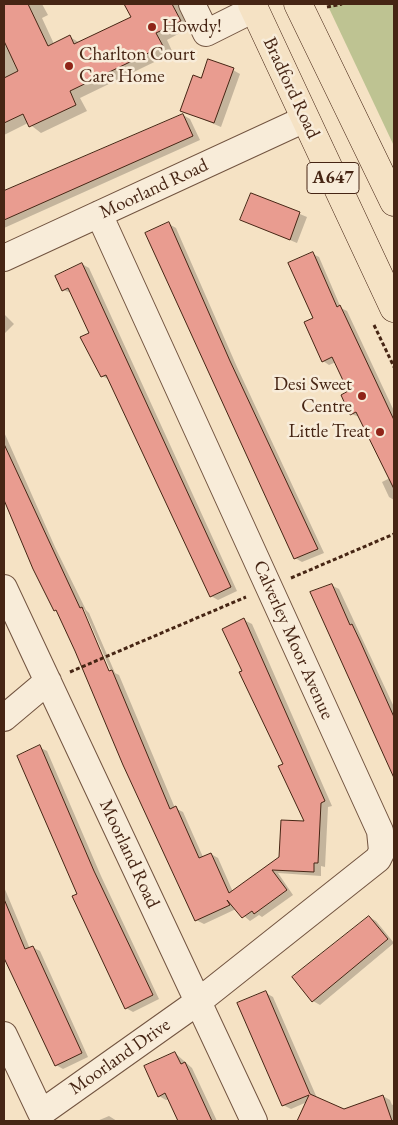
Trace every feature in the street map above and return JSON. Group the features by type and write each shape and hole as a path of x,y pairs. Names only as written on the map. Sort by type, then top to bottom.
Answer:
{"highway":[{"name":"Bradford Road","path":"253,6 394,308"},
{"name":"A647","path":"310,6 394,202"}],"street":[{"path":"192,4 206,33 253,6"},
{"name":"Moorland Road","path":"4,258 305,119"},
{"name":"Calverley Moor Avenue","path":"100,214 380,831 382,851 378,859 198,1001"},
{"name":"Moorland Road","path":"4,588 254,1121"},
{"path":"4,718 48,681"},
{"name":"Moorland Drive","path":"4,1035 42,1117 198,1001"}],"path":[{"path":"310,6 342,4"},
{"path":"48,681 394,534"}],"green space":[{"path":"327,4 394,4 394,146"}],"building":[{"name":"Charlton Court Care Home","path":"4,4 28,4 48,46 70,35 74,44 131,17 124,4 172,4 181,21 156,33 163,46 70,91 76,105 29,127 23,114 4,123 4,78 18,71 4,41"},
{"path":"208,59 234,68 214,123 180,111 193,75 201,78"},
{"path":"183,114 193,136 4,220 4,191"},
{"path":"251,193 300,212 290,240 240,220"},
{"path":"169,222 230,361 318,549 294,559 145,233"},
{"path":"313,252 337,307 340,305 394,420 394,489 356,412 350,415 341,395 348,391 332,357 322,362 304,322 313,318 288,263"},
{"path":"82,263 231,587 210,597 106,375 101,377 80,337 89,333 68,288 62,291 55,276"},
{"path":"4,444 80,608 82,607 109,671 112,670 170,809 176,806 199,858 211,853 229,893 279,857 281,820 304,821 278,766 283,764 239,672 242,671 222,629 244,618 325,801 321,803 318,863 314,863 314,872 272,870 287,890 254,914 252,911 242,918 227,900 230,905 195,921 123,765 75,651 56,610 54,611 33,569 4,500"},
{"path":"332,584 394,717 394,778 310,592"},
{"path":"40,745 94,871 153,995 125,1009 72,896 77,894 17,756"},
{"path":"4,899 25,949 33,946 82,1053 55,1066 4,958"},
{"path":"369,916 388,939 312,1002 292,977"},
{"path":"266,991 310,1094 344,1109 383,1095 392,1121 297,1121 309,1095 282,1106 237,1003"},
{"path":"175,1052 181,1064 185,1062 212,1121 178,1121 165,1093 158,1097 144,1066"}],"place":[{"name":"Howdy!","path":"152,27"},
{"name":"Charlton Court Care Home","path":"69,66"},
{"name":"Desi Sweet Centre","path":"362,396"},
{"name":"Little Treat","path":"380,432"}]}
